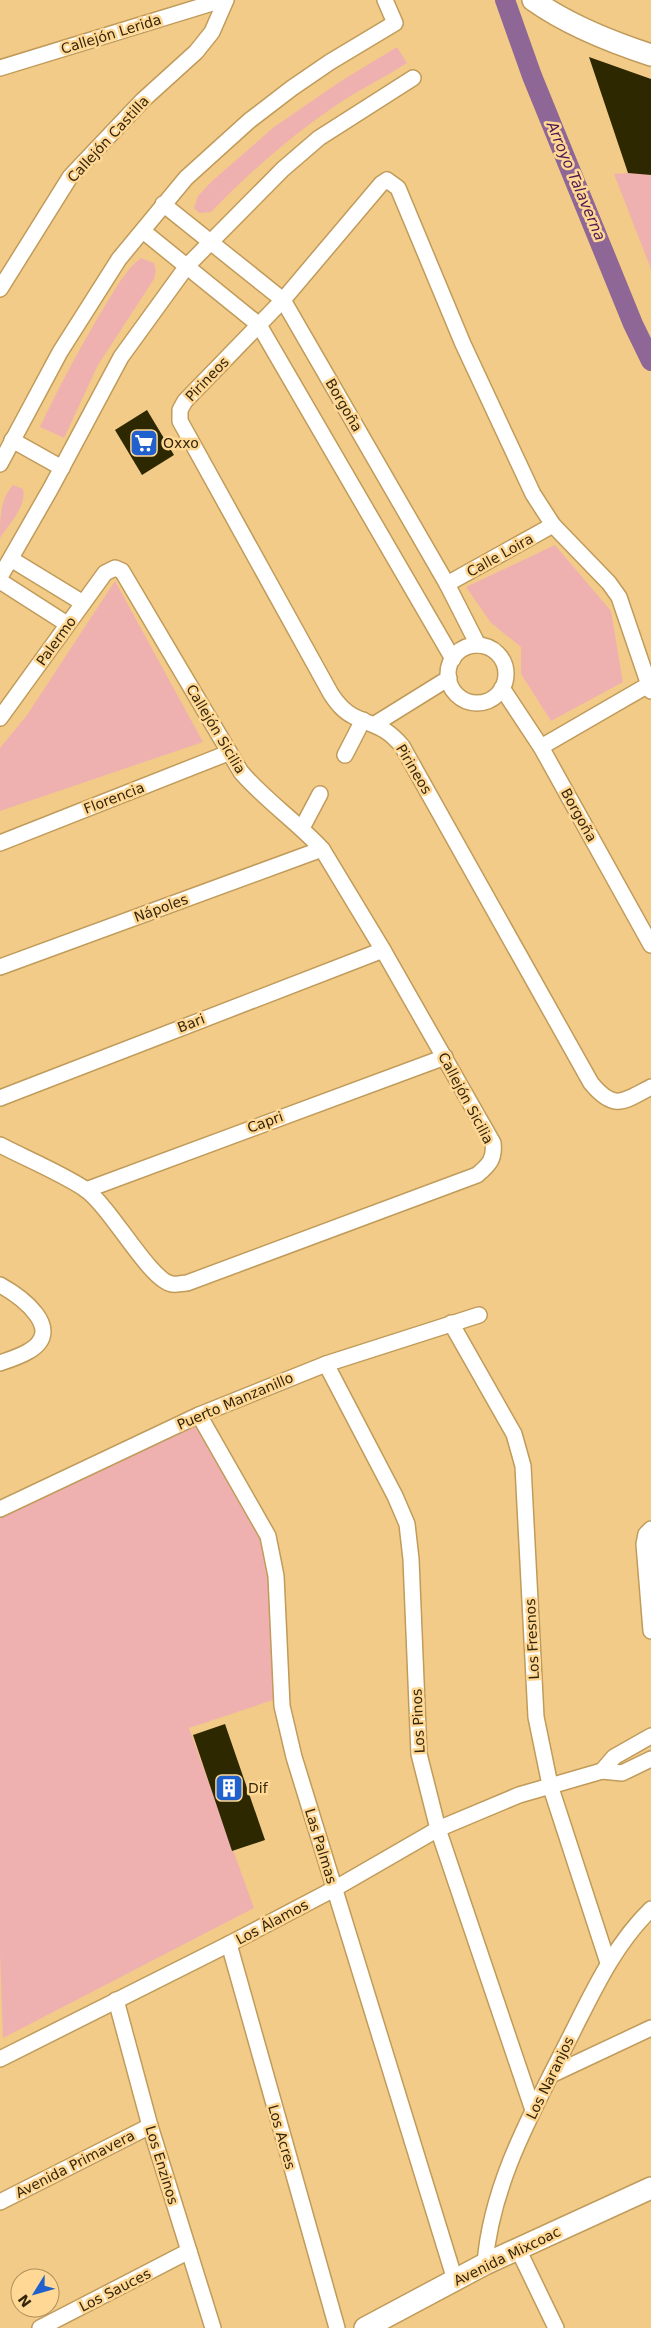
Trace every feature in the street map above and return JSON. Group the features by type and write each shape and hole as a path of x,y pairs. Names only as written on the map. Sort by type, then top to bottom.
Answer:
{"street":[{"name":"Callejón Lerida","path":"2,69 222,0"},
{"name":"Callejón Castilla","path":"0,289 70,177 143,100 183,65 206,39 220,15 226,0"},
{"path":"0,464 60,352 119,259 163,204 186,178 248,121 330,62 395,23 385,0"},
{"path":"533,0 620,45 651,55"},
{"path":"67,624 0,579 122,357 186,266 208,241 283,169 320,138 413,78"},
{"name":"Pirineos","path":"649,688 619,598 609,583 553,525 533,494 504,435 395,184 387,180 381,184 283,300 185,401 180,410 180,421 331,694 341,707 353,716 390,732 402,746 591,1083 603,1097 612,1102 626,1100 651,1087"},
{"name":"Borgoña","path":"163,204 283,300 447,584 478,645"},
{"path":"143,231 259,325 453,659"},
{"path":"12,440 62,468"},
{"name":"Calle Loira","path":"447,584 553,525"},
{"path":"11,559 83,603"},
{"name":"Palermo","path":"0,718 105,573 115,568"},
{"name":"Callejón Sicilia","path":"0,1146 86,1190 106,1210 150,1269 160,1279 171,1284 187,1283 478,1175 488,1166 494,1155 493,1143 445,1057 322,848 302,828 259,794 228,753 127,576 115,568"},
{"path":"478,645 488,647 496,652 506,670 502,688 490,700 473,702 457,694 449,678 449,668 453,659 460,651 478,645"},
{"path":"345,754 369,722 449,678"},
{"name":"Borgoña","path":"502,688 541,747 651,945"},
{"path":"541,747 649,688"},
{"name":"Florencia","path":"0,843 228,753"},
{"path":"302,828 320,794"},
{"name":"Nápoles","path":"0,968 322,848"},
{"name":"Bari","path":"0,1098 383,950"},
{"name":"Capri","path":"86,1190 445,1057"},
{"path":"0,1285 13,1292 34,1310 42,1322 43,1334 38,1344 30,1351 0,1363"},
{"name":"Puerto Manzanillo","path":"0,1509 199,1415 326,1364 479,1315"},
{"name":"Los Fresnos","path":"450,1323 514,1434 523,1466 536,1717 550,1785 608,1963"},
{"name":"Los Pinos","path":"326,1364 396,1496 407,1524 411,1558 419,1754 438,1829 533,2110"},
{"name":"Las Palmas","path":"199,1415 268,1536 276,1576 282,1706 294,1757 455,2280"},
{"path":"651,1529 646,1534 644,1544 651,1631"},
{"path":"602,1771 614,1757 651,1736"},
{"path":"602,1771 622,1773 651,1759"},
{"name":"Los Álamos","path":"0,2059 334,1889 438,1829 518,1795 602,1771"},
{"name":"Los Naranjos","path":"485,2264 487,2240 498,2195 533,2110 608,1963 634,1926 651,1909"},
{"name":"Los Acres","path":"229,1944 337,2328"},
{"name":"Los Enzinos","path":"116,2000 150,2126 213,2328"},
{"path":"551,2075 651,2028"},
{"name":"Avenida Primavera","path":"0,2202 150,2126"},
{"name":"Avenida Mixcoac","path":"378,2325 485,2264 651,2188"},
{"path":"518,2249 556,2328"},
{"name":"Los Sauces","path":"40,2328 189,2251"}],"shaded area":[{"path":"397,47 407,63 323,114 289,140 241,182 211,212 199,213 194,208 198,196 211,182 274,127 341,81"},
{"path":"614,174 651,175 651,269"},
{"path":"141,258 154,263 156,271 154,279 98,365 64,438 40,427 88,334 126,273"},
{"path":"13,485 23,489 24,495 20,508 0,538 3,503"},
{"path":"555,545 611,611 623,682 551,721 521,674 521,647 491,623 466,587"},
{"path":"115,581 203,742 0,811 0,748 27,715"},
{"path":"191,1424 197,1425 263,1533 271,1574 276,1699 189,1728 254,1908 3,2038 0,1953 0,1516"}],"building":[{"path":"589,57 651,79 651,175 628,173"},
{"name":"Oxxo","path":"147,410 174,455 142,475 115,430"},
{"name":"Dif","path":"225,1724 265,1840 232,1851 193,1735"}],"waterway":[{"name":"Arroyo Talaverna","path":"505,0 532,76 633,324 651,361"}],"place":[{"name":"Oxxo","path":"144,443"},
{"name":"Dif","path":"229,1788"}]}
